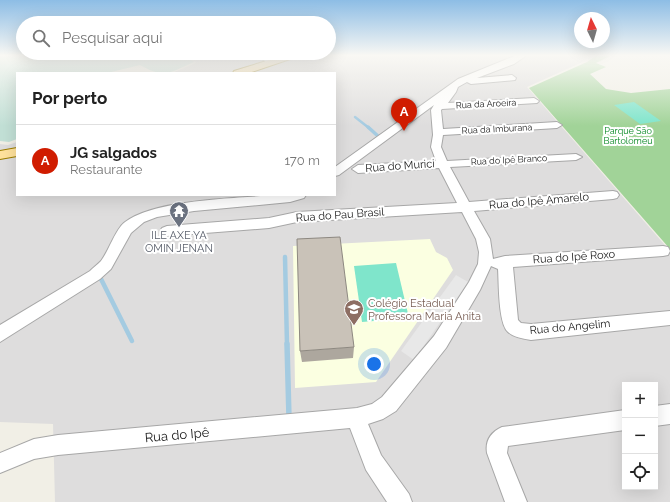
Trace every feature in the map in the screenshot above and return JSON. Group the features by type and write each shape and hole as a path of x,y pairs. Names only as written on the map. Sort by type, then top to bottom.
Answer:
{"main road":[{"path":"0,155 16,152"}],"street":[{"path":"336,171 457,84 470,78"},
{"path":"457,84 508,78"},
{"path":"457,84 436,110 436,147 442,163 483,239 486,252 485,264"},
{"name":"Rua da Aroeira","path":"438,106 534,101"},
{"name":"Rua da Imburana","path":"437,132 557,125"},
{"name":"Rua do Ipê Branco","path":"442,163 576,157"},
{"name":"Rua do Murici","path":"358,169 442,163"},
{"name":"Rua do Ipê Amarelo","path":"465,207 613,195"},
{"path":"0,334 95,275 106,265 126,230 139,219 155,213 176,209 290,198 297,196"},
{"name":"Rua do Pau Brasil","path":"167,231 269,223 297,217 465,207"},
{"name":"Rua do Ipê Roxo","path":"485,264 663,250"},
{"name":"Rua do Angelim","path":"505,262 510,322 516,329 531,332 670,318"},
{"name":"Rua do Ipê","path":"0,463 34,449 58,445 357,418 376,412 389,404 440,342 475,286 485,264"},
{"path":"658,416 670,414"},
{"path":"357,418 372,462 388,487 401,502"},
{"path":"516,502 497,453 496,446 502,437 622,420"}],"shaded area":[{"path":"0,78 16,78 16,139 9,142 0,141"},
{"path":"336,78 546,78 527,87 670,251 670,502 55,502 53,424 0,422 0,144 8,145 16,142 16,196 336,196"},
{"name":"Colégio Estadual Professora Maria Anita","path":"430,239 436,252 447,258 453,270 376,382 295,388 293,246"},
{"path":"456,275 468,282 414,360 401,351"}],"green space":[{"name":"Parque São Bartolomeu","path":"550,78 595,78 606,89 631,93 670,89 670,249 529,88"},
{"path":"634,102 661,121 640,124 614,105"},
{"path":"396,263 409,318 362,322 354,266"}],"building":[{"path":"340,237 354,347 300,351 297,239"}],"waterway":[{"path":"355,117 369,128"},
{"path":"368,127 379,137"},
{"path":"285,257 287,345"},
{"path":"101,279 132,341"},
{"path":"287,344 289,418"}],"place":[{"name":"JG salgados","path":"404,131"},
{"name":"ILE AXE YA OMIN JENAN","path":"179,228"},
{"name":"Colégio Estadual Professora Maria Anita","path":"354,326"}]}
